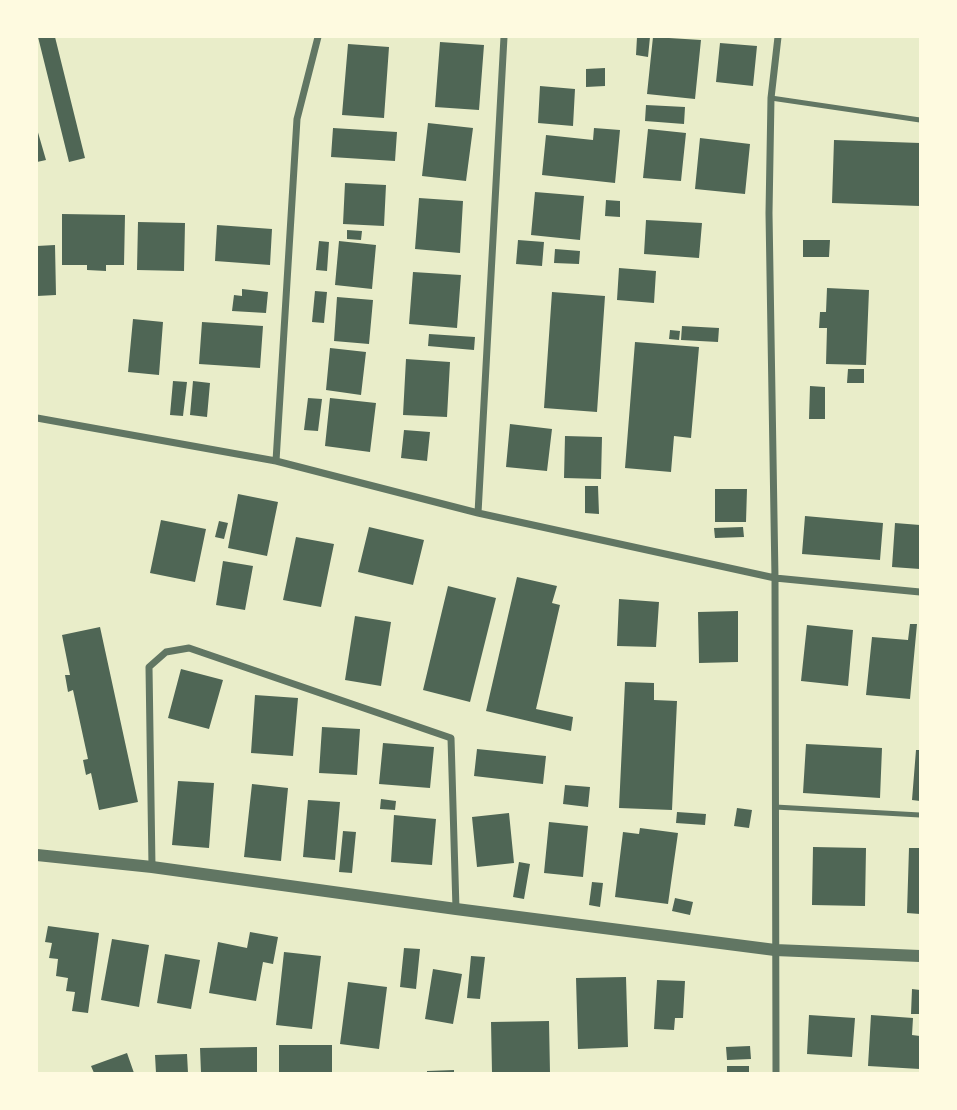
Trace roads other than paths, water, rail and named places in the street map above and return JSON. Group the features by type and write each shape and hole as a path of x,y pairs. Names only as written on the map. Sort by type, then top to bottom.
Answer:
{"street":[{"path":"276,461 297,118 318,37"},
{"path":"478,513 504,37"},
{"path":"776,1073 775,578 769,213 771,97 778,37"},
{"path":"37,418 276,461 478,513 775,578 920,592"},
{"path":"152,867 149,667 166,652 189,648 451,738 456,909"},
{"path":"37,855 152,867 775,950 920,956"}],"lane":[{"path":"771,97 920,120"},
{"path":"775,807 920,815"}]}
